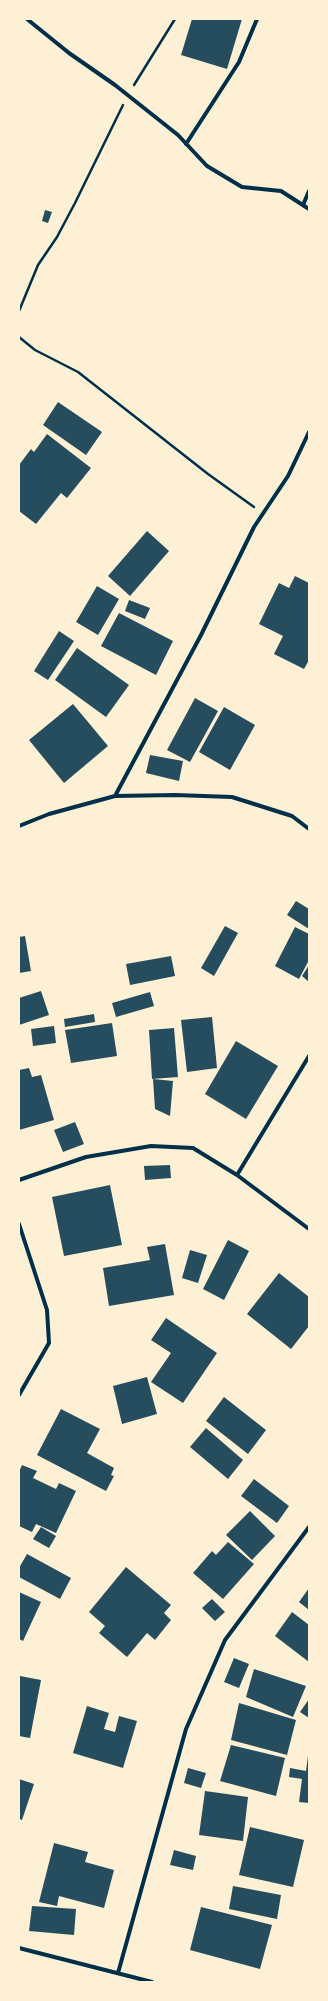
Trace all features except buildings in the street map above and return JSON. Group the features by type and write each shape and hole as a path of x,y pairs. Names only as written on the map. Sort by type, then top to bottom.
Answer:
{"street":[{"path":"27,19 69,53 128,95 178,135 207,166 242,187 281,191 309,209"},
{"path":"186,144 239,62 257,19"},
{"path":"303,205 309,191"},
{"path":"115,796 201,634 254,527 288,476 309,432"},
{"path":"19,826 49,814 115,796 174,794 232,797 292,816 309,829"},
{"path":"237,1175 309,1056"},
{"path":"19,1180 86,1157 151,1146 193,1148 237,1175 309,1229"},
{"path":"19,1224 47,1310 49,1343 19,1395"},
{"path":"118,1973 186,1729 225,1640 309,1527"},
{"path":"19,1948 152,1982"}],"path":[{"path":"19,311 38,265 61,230 94,167 105,140 128,95 175,19"},
{"path":"19,337 35,350 78,372 208,474 263,513"}]}
